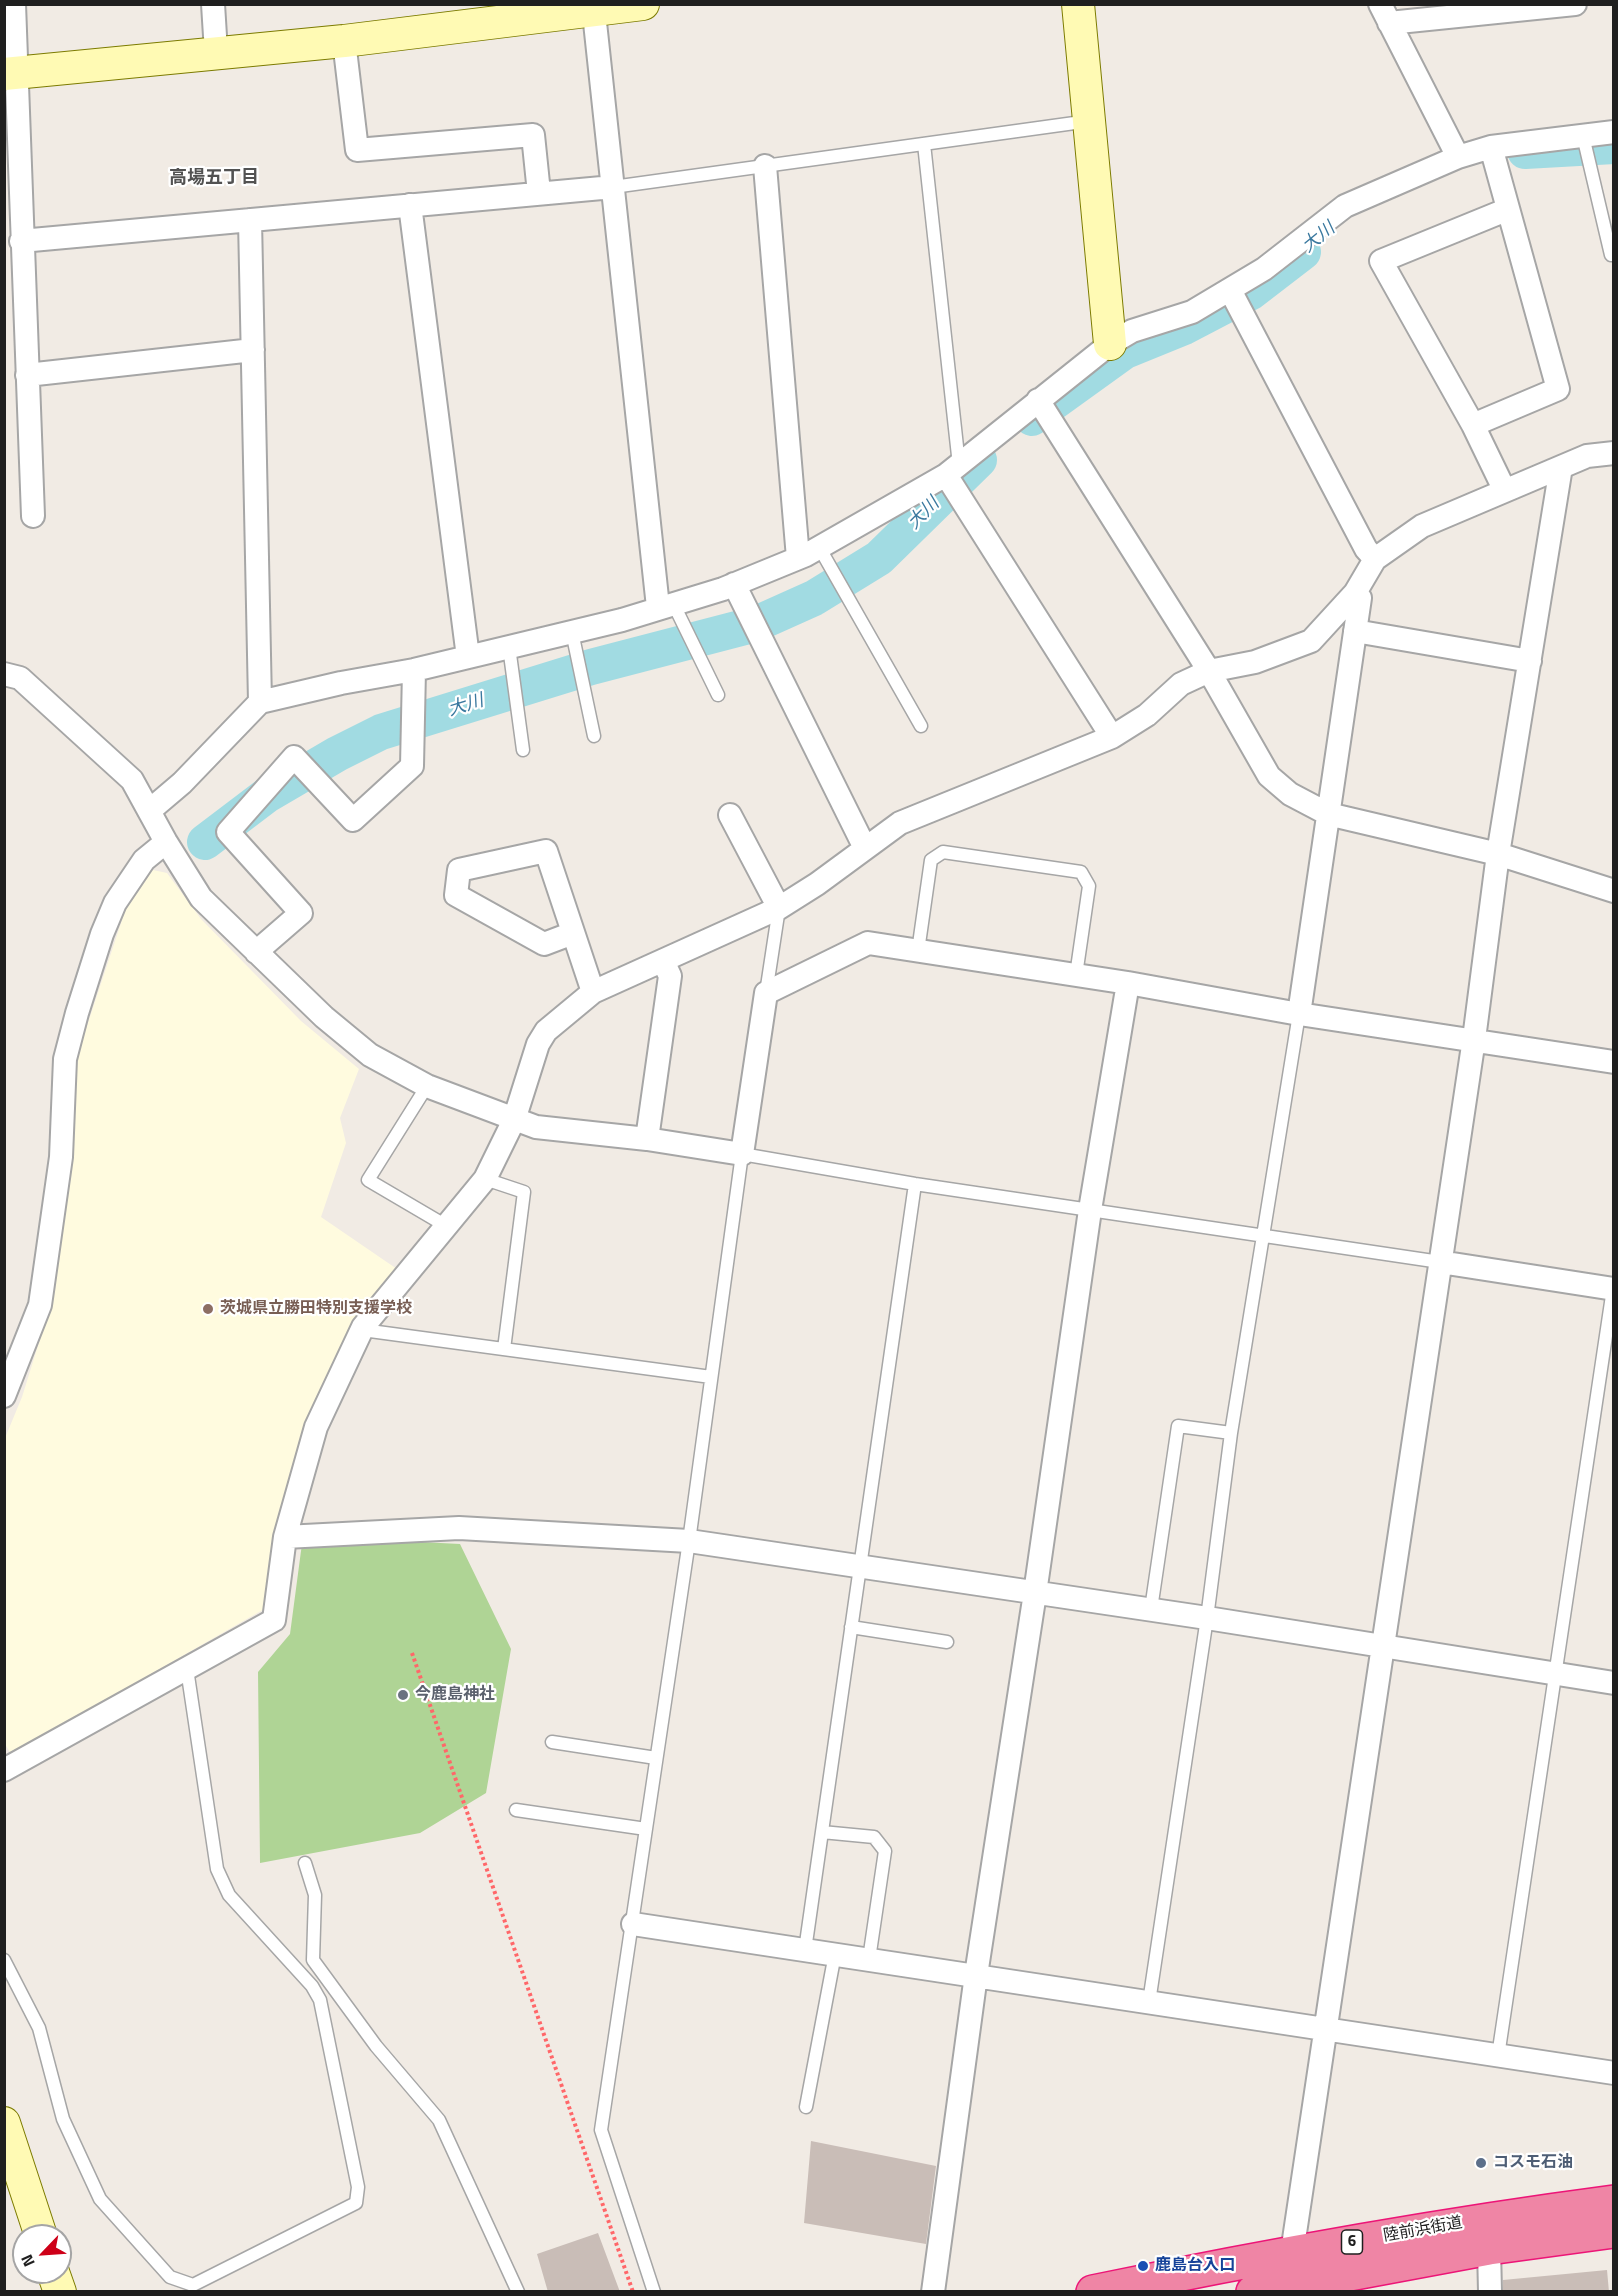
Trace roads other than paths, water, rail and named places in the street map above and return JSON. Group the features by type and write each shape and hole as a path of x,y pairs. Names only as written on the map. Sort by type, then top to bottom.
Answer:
{"highway":[{"name":"陸前浜街道","path":"1253,2292 1290,2269 1484,2219 1614,2202"},
{"name":"陸前浜街道","path":"1093,2292 1489,2248 1614,2231"}],"street":[{"path":"14,4 9,73 21,240 33,516"},
{"path":"213,4 216,52"},
{"path":"9,73 344,41 594,8 643,4"},
{"path":"1078,4 1110,344"},
{"path":"1458,157 1385,14 1575,4"},
{"path":"594,8 613,187 665,605"},
{"path":"344,41 357,150 533,135 539,194"},
{"path":"149,811 182,783 260,702 341,683 414,670 622,620 734,584 798,558 952,470 1110,344 1132,330 1192,312 1230,290 1264,269 1345,206 1458,157 1491,147 1614,132"},
{"path":"1473,425 1558,388 1506,210 1491,147"},
{"path":"765,166 798,558"},
{"path":"21,240 613,187"},
{"path":"410,205 468,657"},
{"path":"1504,489 1473,425 1381,261 1506,210"},
{"path":"250,220 260,702"},
{"path":"1230,290 1365,549 1376,559"},
{"path":"27,375 253,350"},
{"path":"1038,400 1209,671 1269,777 1290,794 1328,814 1498,854 1614,891"},
{"path":"4,1770 274,1620 285,1537 316,1427 363,1327 485,1179 514,1119 538,1044 546,1031 593,992 779,908 900,823 1112,737 1147,715 1181,684 1209,671 1255,662 1311,641 1355,593 1376,559 1422,526 1504,489 1587,456 1614,453"},
{"path":"1290,2269 1324,2028 1384,1648 1474,1039 1498,854 1561,467"},
{"path":"952,470 1112,737"},
{"path":"734,584 866,848"},
{"path":"1299,1014 1360,598 1355,593"},
{"path":"1355,631 1530,661"},
{"path":"256,952 301,913 228,832 294,757 353,820 412,766 414,670"},
{"path":"4,674 20,678 113,760 132,780 166,842 201,898 324,1017 370,1055 427,1086 536,1127 647,1139 742,1154 766,993 868,943 1128,983 1299,1014 1614,1062"},
{"path":"730,815 779,908"},
{"path":"5,1396 39,1305 60,1167 65,1059 77,1012 102,934 115,903 144,860 166,842"},
{"path":"573,933 544,944 456,895 459,870 546,851 593,992"},
{"path":"647,1139 670,976 663,961"},
{"path":"933,2292 976,1975 1035,1593 1090,1210 1128,983"},
{"path":"1440,1262 1613,1288"},
{"path":"285,1537 459,1528 689,1541 1151,1609 1614,1683"},
{"path":"633,1924 1614,2073"},
{"path":"4,2123 37,2224"},
{"path":"1489,2248 1490,2292"}],"lane":[{"path":"613,187 1090,121"},
{"path":"1583,136 1611,255"},
{"path":"924,144 952,470"},
{"path":"819,547 921,726"},
{"path":"665,605 718,695"},
{"path":"572,632 594,736"},
{"path":"509,647 523,750"},
{"path":"918,951 931,860 943,852 1081,872 1089,886 1076,975"},
{"path":"766,993 779,908"},
{"path":"1149,2002 1207,1618 1231,1433 1299,1014"},
{"path":"427,1086 368,1180 447,1227"},
{"path":"654,2292 601,2130 689,1541 742,1154 915,1184 1440,1262"},
{"path":"485,1179 524,1192 504,1349"},
{"path":"805,1950 915,1184"},
{"path":"1498,2056 1613,1288"},
{"path":"363,1327 370,1331 711,1377"},
{"path":"1151,1609 1178,1426 1231,1433"},
{"path":"851,1627 947,1642"},
{"path":"4,1960 39,2028 63,2119 100,2199 170,2277 193,2285 345,2211 356,2203 358,2187 320,2000 312,1986 229,1895 217,1869 188,1669"},
{"path":"552,1742 656,1758"},
{"path":"516,1810 646,1829"},
{"path":"822,1832 874,1837 885,1851 869,1959"},
{"path":"305,1863 315,1895 313,1960 376,2046 439,2120 518,2292"},
{"path":"806,2107 835,1954"}],"waterway":[{"name":"大川","path":"1525,151 1614,146"},
{"name":"大川","path":"1032,418 1125,351 1184,327 1251,292 1303,252"},
{"name":"大川","path":"205,842 267,795 337,754 381,732 591,667 756,624 814,598 879,558 979,460"}],"place":[{"name":"茨城県立勝田特別支援学校","path":"208,1309"},
{"name":"今鹿島神社","path":"403,1695"},
{"name":"コスモ石油","path":"1481,2163"},
{"name":"鹿島台入口","path":"1143,2266"}],"district":[{"name":"高場五丁目","path":"214,179"}]}
